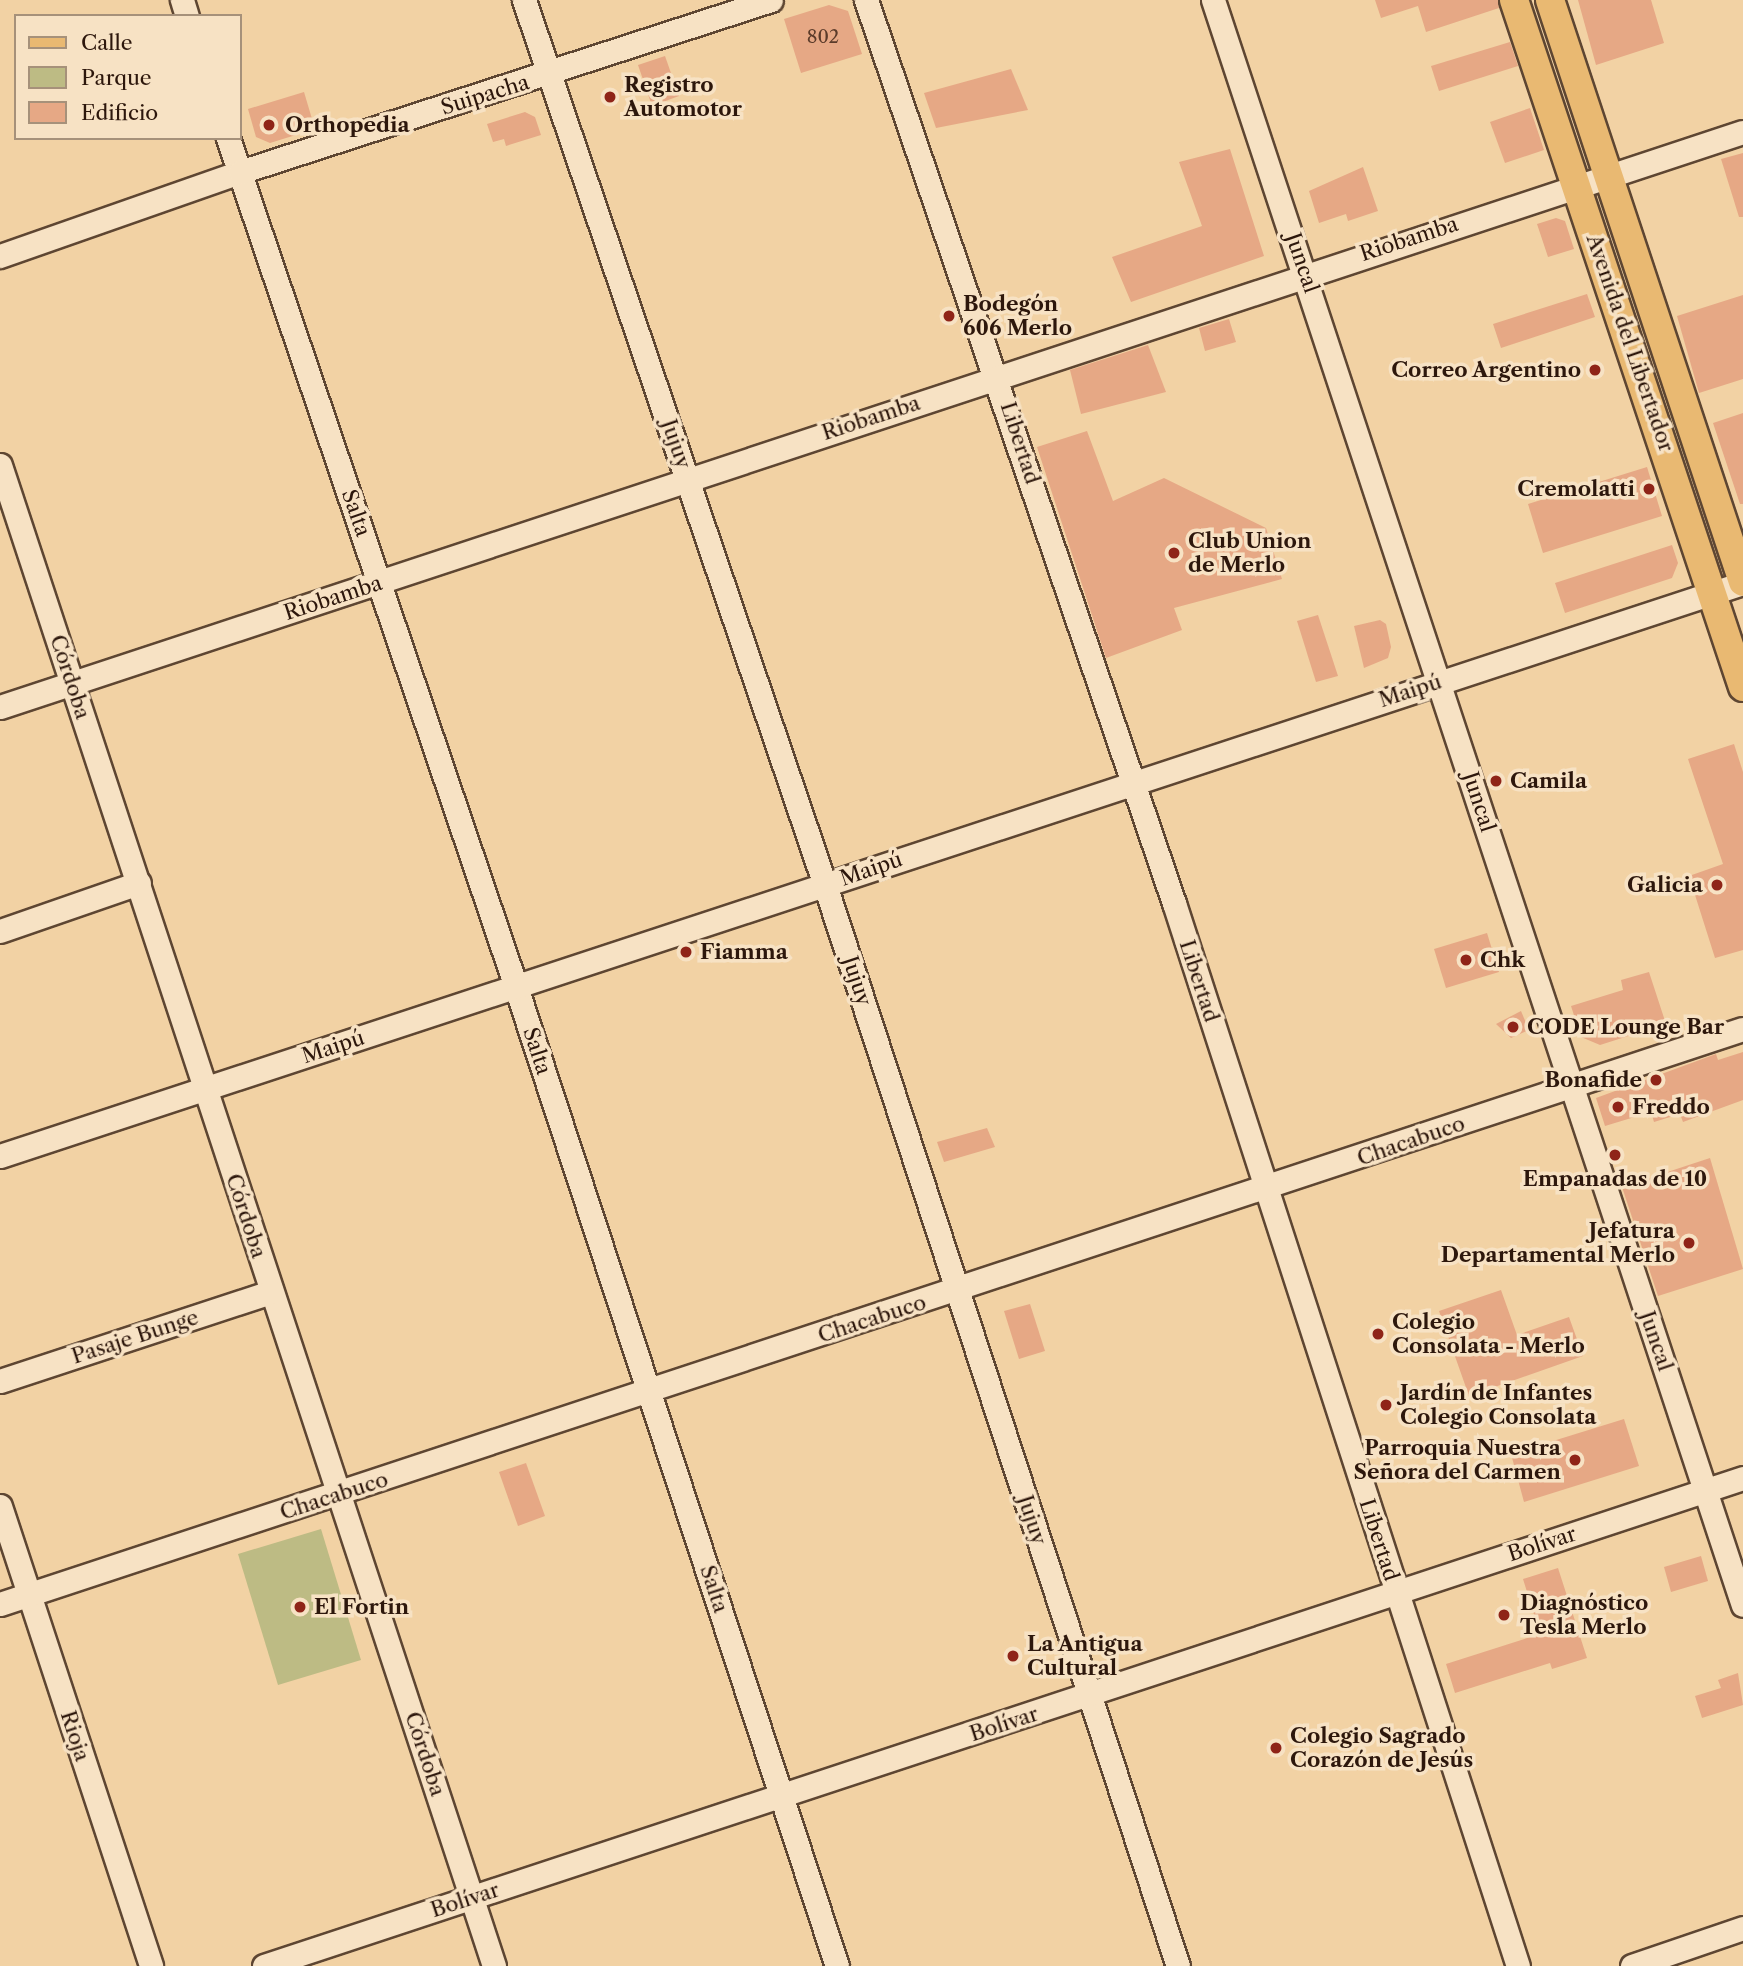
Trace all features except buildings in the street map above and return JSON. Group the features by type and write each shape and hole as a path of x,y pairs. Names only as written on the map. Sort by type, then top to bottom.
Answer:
{"main road":[{"name":"Avenida del Libertador","path":"1514,0 1743,687"},
{"name":"Avenida del Libertador","path":"1550,0 1743,582"}],"street":[{"name":"Jujuy","path":"524,0 825,885 1178,1966"},
{"name":"Suipacha","path":"0,256 240,172 548,75 771,0"},
{"name":"Libertad","path":"866,0 997,375 1518,1966"},
{"name":"Juncal","path":"1213,0 1306,273 1570,1087 1743,1605"},
{"name":"Riobamba","path":"0,707 380,583 1306,273 1743,132"},
{"name":"Salta","path":"229,140 516,987 837,1966"},
{"name":"Córdoba","path":"0,465 271,1292 341,1494 494,1966"},
{"name":"Maipú","path":"0,1156 1743,582"},
{"path":"0,931 139,883"},
{"name":"Chacabuco","path":"0,1604 959,1291 1743,1029"},
{"name":"Pasaje Bunge","path":"0,1381 271,1292"},
{"name":"Bolívar","path":"264,1966 1743,1478"},
{"name":"Rioja","path":"0,1506 151,1966"},
{"path":"1632,1966 1743,1928"}],"green space":[{"name":"El Fortin","path":"321,1529 361,1660 278,1685 238,1554"}],"place":[{"name":"Registro Automotor","path":"610,97"},
{"name":"Orthopedia","path":"269,125"},
{"name":"Bodegón 606 Merlo","path":"949,316"},
{"name":"Correo Argentino","path":"1595,370"},
{"name":"Cremolatti","path":"1649,489"},
{"name":"Club Union de Merlo","path":"1174,553"},
{"name":"Camila","path":"1496,781"},
{"name":"Galicia","path":"1717,885"},
{"name":"Fiamma","path":"686,952"},
{"name":"Chk","path":"1466,960"},
{"name":"CODE Lounge Bar","path":"1513,1027"},
{"name":"Bonafide","path":"1656,1080"},
{"name":"Freddo","path":"1618,1107"},
{"name":"Empanadas de 10","path":"1615,1155"},
{"name":"Jefatura Departamental Merlo","path":"1689,1243"},
{"name":"Colegio Consolata - Merlo","path":"1378,1334"},
{"name":"Jardín de Infantes Colegio Consolata","path":"1386,1405"},
{"name":"Parroquia Nuestra Señora del Carmen","path":"1575,1460"},
{"name":"El Fortin","path":"300,1607"},
{"name":"Diagnóstico Tesla Merlo","path":"1504,1615"},
{"name":"La Antigua Cultural","path":"1013,1656"},
{"name":"Colegio Sagrado Corazón de Jesús","path":"1276,1748"}]}
